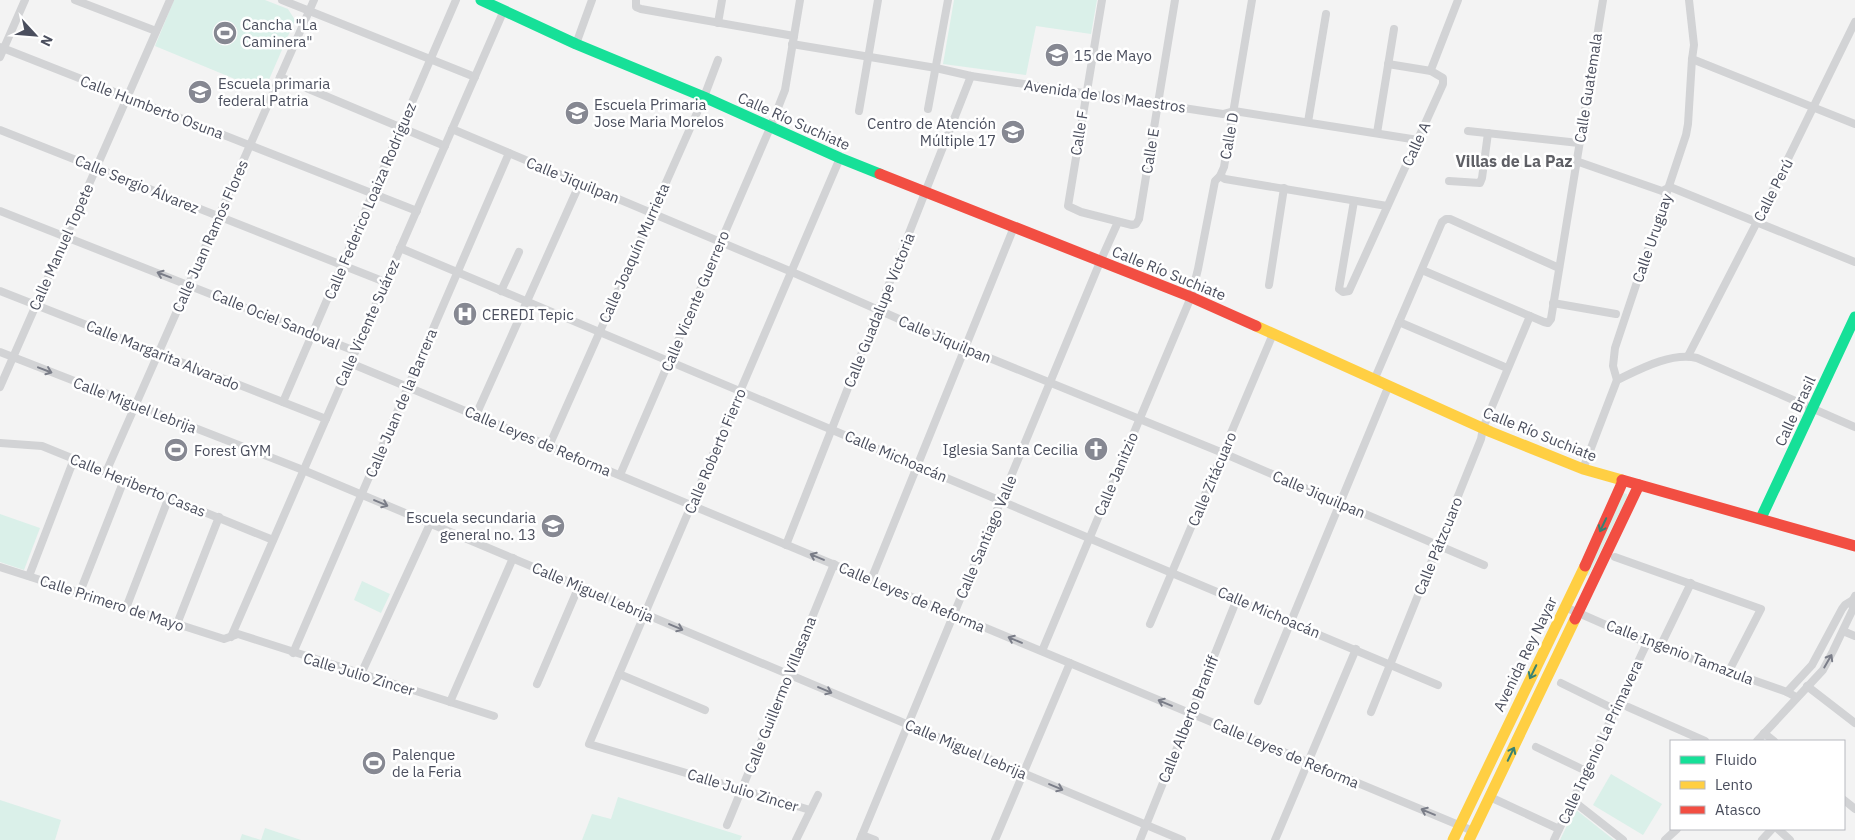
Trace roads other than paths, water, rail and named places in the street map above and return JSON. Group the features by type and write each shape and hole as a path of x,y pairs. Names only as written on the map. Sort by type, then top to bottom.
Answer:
{"main road":[{"name":"Calle Río Suchiate","path":"481,0 576,44 704,97 840,158 1190,297 1375,378 1483,428 1583,469 1855,546"},
{"name":"Calle Brasil","path":"1761,518 1855,316"},
{"name":"Avenida Rey Nayar","path":"1453,840 1580,576 1623,481"},
{"name":"Avenida Rey Nayar","path":"1471,836 1639,485"},
{"path":"1580,576 1593,582"}],"street":[{"path":"0,57 2,48 25,0"},
{"path":"75,0 156,32"},
{"name":"Calle Manuel Topete","path":"0,387 170,0"},
{"path":"282,0 432,58 475,77"},
{"name":"Calle Juan Ramos Flores","path":"106,472 314,0"},
{"name":"Calle Federico Loaiza Rodríguez","path":"283,402 456,0"},
{"path":"576,44 592,0"},
{"path":"718,23 722,0"},
{"name":"Calle Vicente Guerrero","path":"620,475 785,90 800,0"},
{"path":"859,111 878,0"},
{"path":"928,109 948,0"},
{"name":"Calle F","path":"1068,206 1102,0"},
{"name":"Calle E","path":"1068,206 1081,212 1132,225 1136,224 1139,219 1175,0"},
{"name":"Calle D","path":"1190,297 1198,269 1215,180 1220,176 1224,167 1252,0"},
{"path":"1388,64 1431,71 1458,0"},
{"name":"Calle Guatemala","path":"1530,316 1548,323 1551,319 1603,0"},
{"name":"Calle Uruguay","path":"1583,469 1617,380 1613,366 1615,348 1670,187 1688,124 1694,40 1689,0"},
{"name":"Avenida de los Maestros","path":"636,3 641,9 718,23 868,56 971,76 1223,114 1234,111 1418,140"},
{"name":"Calle Vicente Suárez","path":"228,638 304,470 504,10"},
{"path":"1308,122 1326,14"},
{"name":"Calle Perú","path":"1688,356 1757,222 1855,22"},
{"path":"1377,133 1394,29"},
{"name":"Calle Humberto Osuna","path":"2,48 417,211"},
{"path":"1692,59 1855,124"},
{"name":"Calle Joaquín Murrieta","path":"549,446 704,97 718,60"},
{"name":"Calle A","path":"1354,201 1338,289 1343,292 1349,291 1443,84 1441,76 1433,74 1431,71"},
{"name":"Calle Guadalupe Victoria","path":"786,544 971,76"},
{"path":"280,78 445,146"},
{"name":"Calle Jiquilpan","path":"452,129 652,212 965,348 1223,453 1484,565"},
{"name":"Calle Sergio Álvarez","path":"0,130 385,282"},
{"path":"1468,131 1579,143"},
{"path":"1449,181 1480,183 1488,133"},
{"name":"Calle Juan de la Barrera","path":"293,653 509,153"},
{"name":"Calle Roberto Fierro","path":"589,744 840,158"},
{"path":"1576,161 1662,191 1670,187 1855,262"},
{"path":"1220,176 1225,179 1387,206"},
{"path":"476,415 580,183"},
{"path":"1269,285 1284,188"},
{"name":"Calle Ociel Sandoval","path":"0,212 355,351"},
{"path":"1375,378 1442,222 1446,219 1450,219 1559,268"},
{"path":"1100,262 1118,222"},
{"path":"871,580 1014,227"},
{"name":"Calle Michoacán","path":"400,248 1438,685"},
{"path":"501,290 519,252"},
{"name":"Calle Santiago Valle","path":"861,838 1100,262"},
{"path":"1422,270 1530,316 1483,428"},
{"name":"Calle Margarita Alvarado","path":"0,290 326,419"},
{"name":"Calle Janitzio","path":"1042,651 1190,297"},
{"path":"1553,303 1616,314"},
{"path":"1399,322 1508,368"},
{"name":"Calle Zitácuaro","path":"1150,624 1273,334"},
{"name":"Calle Miguel Lebrija","path":"0,352 304,470 1182,840"},
{"path":"1617,380 1665,360 1688,356 1697,358 1855,427"},
{"name":"Calle Leyes de Reforma","path":"350,363 1460,826 1471,836"},
{"path":"1258,701 1389,385"},
{"name":"Calle Pátzcuaro","path":"1371,712 1439,545 1483,428"},
{"name":"Calle Heriberto Casas","path":"0,443 42,446 273,540"},
{"path":"29,576 74,459"},
{"path":"80,592 124,480"},
{"path":"126,608 170,497"},
{"path":"176,624 218,517"},
{"path":"361,674 430,524"},
{"path":"1615,557 1761,609 1729,671"},
{"path":"450,702 513,558"},
{"name":"Calle Guillermo Villasana","path":"727,825 834,564"},
{"name":"Calle Primero de Mayo","path":"0,567 176,624 228,638"},
{"path":"1660,647 1691,583"},
{"path":"538,684 579,586"},
{"path":"1758,740 1822,670 1843,632 1853,609 1854,598"},
{"path":"1787,692 1812,665 1842,609 1854,598"},
{"name":"Calle Alberto Braniff","path":"1140,840 1236,599"},
{"name":"Calle Ingenio Tamazula","path":"1565,607 1647,643 1787,692 1796,698"},
{"path":"1843,632 1855,636"},
{"name":"Calle Julio Zincer","path":"228,638 238,634 494,716"},
{"name":"Calle Ingenio La Primavera","path":"1554,840 1647,643"},
{"path":"1275,840 1356,649"},
{"path":"995,840 1070,663"},
{"path":"619,674 705,710"},
{"path":"1561,683 1616,710"},
{"path":"1807,686 1855,723"},
{"path":"1628,707 1702,740"},
{"path":"1764,733 1773,740"},
{"name":"Calle Julio Zincer","path":"589,744 810,810"},
{"path":"1536,747 1586,771"},
{"path":"796,840 818,795"},
{"path":"1490,797 1559,829"},
{"path":"1572,800 1623,840"},
{"path":"1845,801 1855,809"},
{"path":"1665,840 1676,830"},
{"path":"1762,840 1771,830"},
{"path":"1779,830 1790,840"},
{"path":"861,838 875,840"}],"place":[{"name":"Cancha \"La Caminera\"","path":"225,33"},
{"name":"15 de Mayo","path":"1057,55"},
{"name":"Escuela primaria federal Patria","path":"200,92"},
{"name":"Escuela Primaria Jose Maria Morelos","path":"577,113"},
{"name":"Centro de Atención Múltiple 17","path":"1013,132"},
{"name":"CEREDI Tepic","path":"465,314"},
{"name":"Iglesia Santa Cecilia","path":"1096,449"},
{"name":"Forest GYM","path":"176,450"},
{"name":"Escuela secundaria general no. 13","path":"553,526"},
{"name":"Palenque de la Feria","path":"374,763"}],"district":[{"name":"Villas de La Paz","path":"1514,161"}]}
